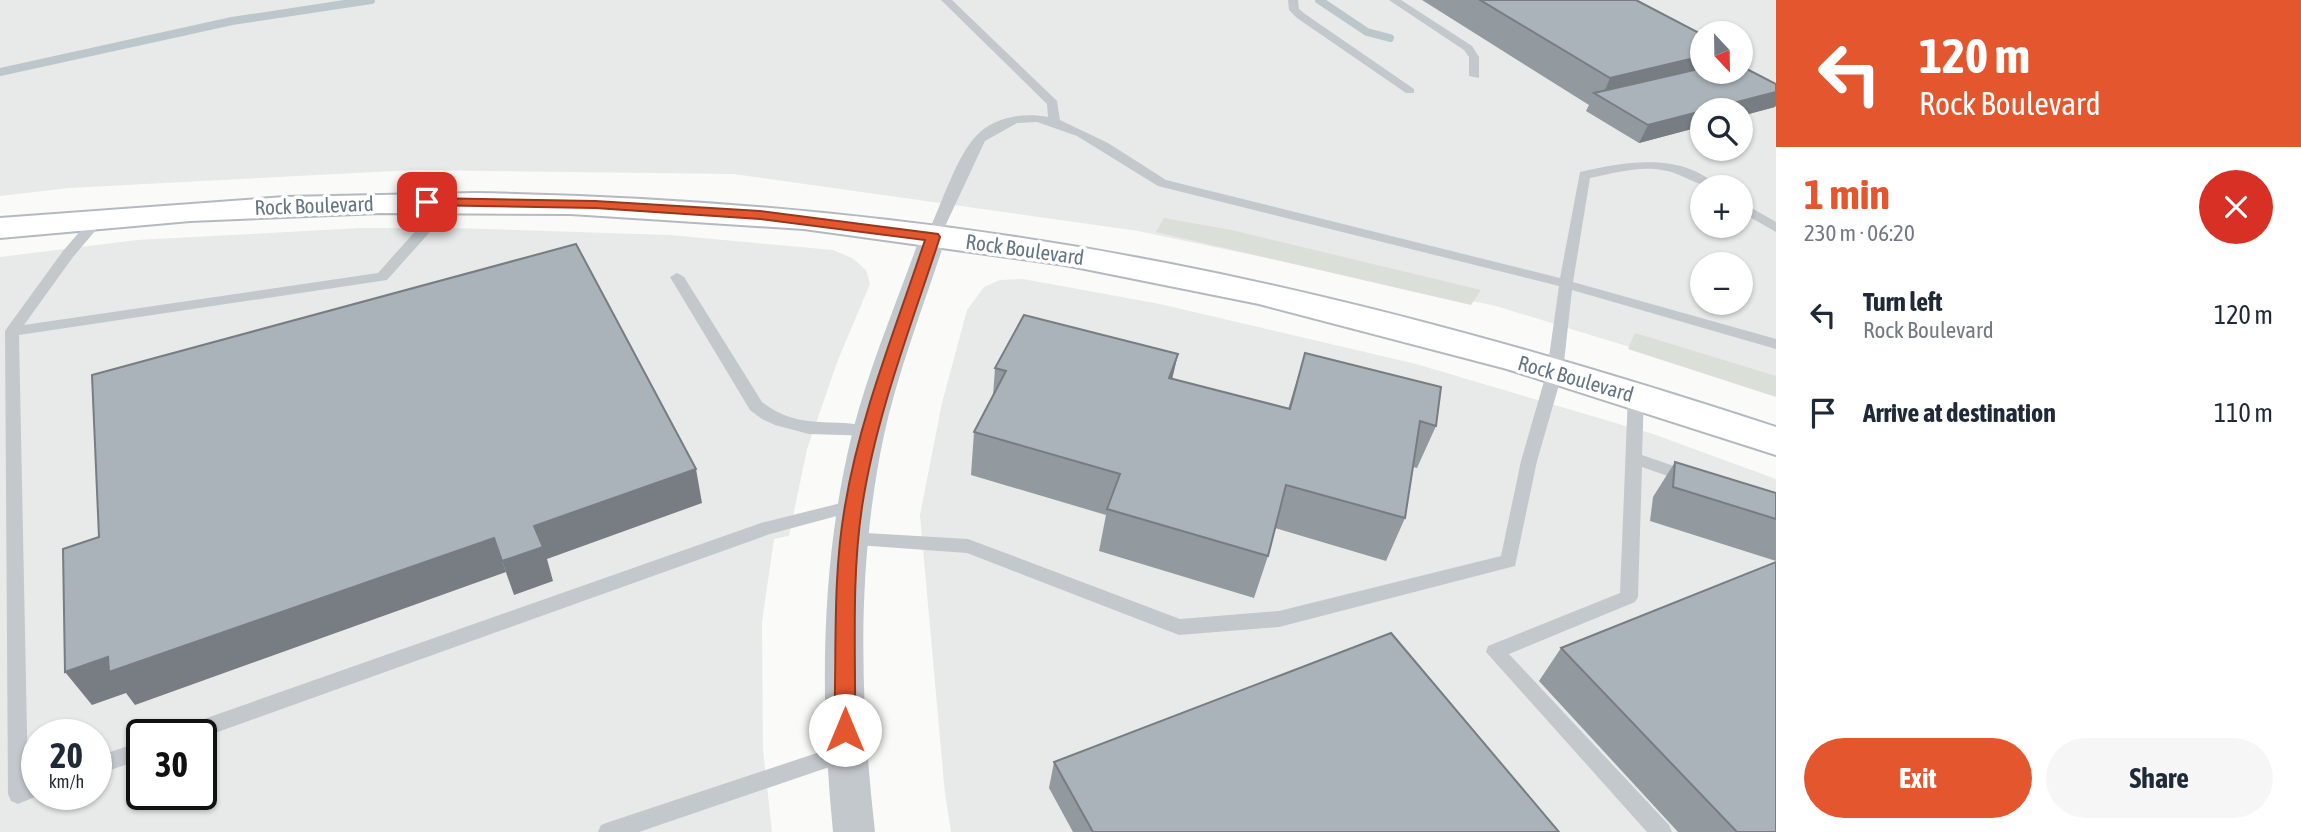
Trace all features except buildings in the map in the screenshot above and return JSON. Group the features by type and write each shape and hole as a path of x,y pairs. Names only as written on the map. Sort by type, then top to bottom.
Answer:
{"main road":[{"name":"Rock Boulevard","path":"0,228 99,218 303,204 449,202 595,205 760,215 1009,245 1206,281 1282,298 1555,371 1776,441"}],"street":[{"path":"854,832 844,753 851,522 869,432 933,237"}],"lane":[{"path":"946,0 1053,103 1054,121"},
{"path":"1293,0 1294,10 1301,16 1410,91"},
{"path":"1394,0 1468,48 1474,57 1475,76"},
{"path":"933,237 980,138 1009,119 1054,121 1084,132 1162,183 1566,284 1776,344"},
{"path":"217,723 767,528 851,522 968,546 1179,627 1279,619 1509,561 1529,461 1555,371 1584,175 1647,164 1669,165 1690,176"},
{"path":"12,331 382,276 449,202"},
{"path":"1753,214 1776,228"},
{"path":"21,793 18,794 12,331 68,254 99,218"},
{"path":"677,277 756,406 767,418 784,424 869,432"},
{"path":"1636,395 1629,597 1495,652 1661,832"},
{"path":"1634,459 1699,481"},
{"path":"610,832 844,753"}],"shaded area":[{"path":"0,0 1776,0 1776,392 1496,306 1138,231 733,174 414,170 69,188 0,196"},
{"path":"1164,218 1231,230 1481,290 1471,305 1156,232"},
{"path":"361,228 452,228 670,235 833,250 852,258 866,270 870,284 838,360 807,449 789,536 774,539 762,622 763,750 772,832 0,832 0,257 137,240"},
{"path":"1023,279 1160,304 1416,364 1653,434 1776,479 1776,832 951,832 945,794 920,515 942,403 967,310 984,287 1000,280"},
{"path":"1635,333 1776,376 1776,397 1628,349"}],"waterway":[{"path":"0,72 232,21 371,0"},
{"path":"1319,0 1367,32 1390,38"}],"route":[{"path":"427,202 595,205 760,215 840,223 933,237 869,432 853,506 845,639 845,730"}]}
